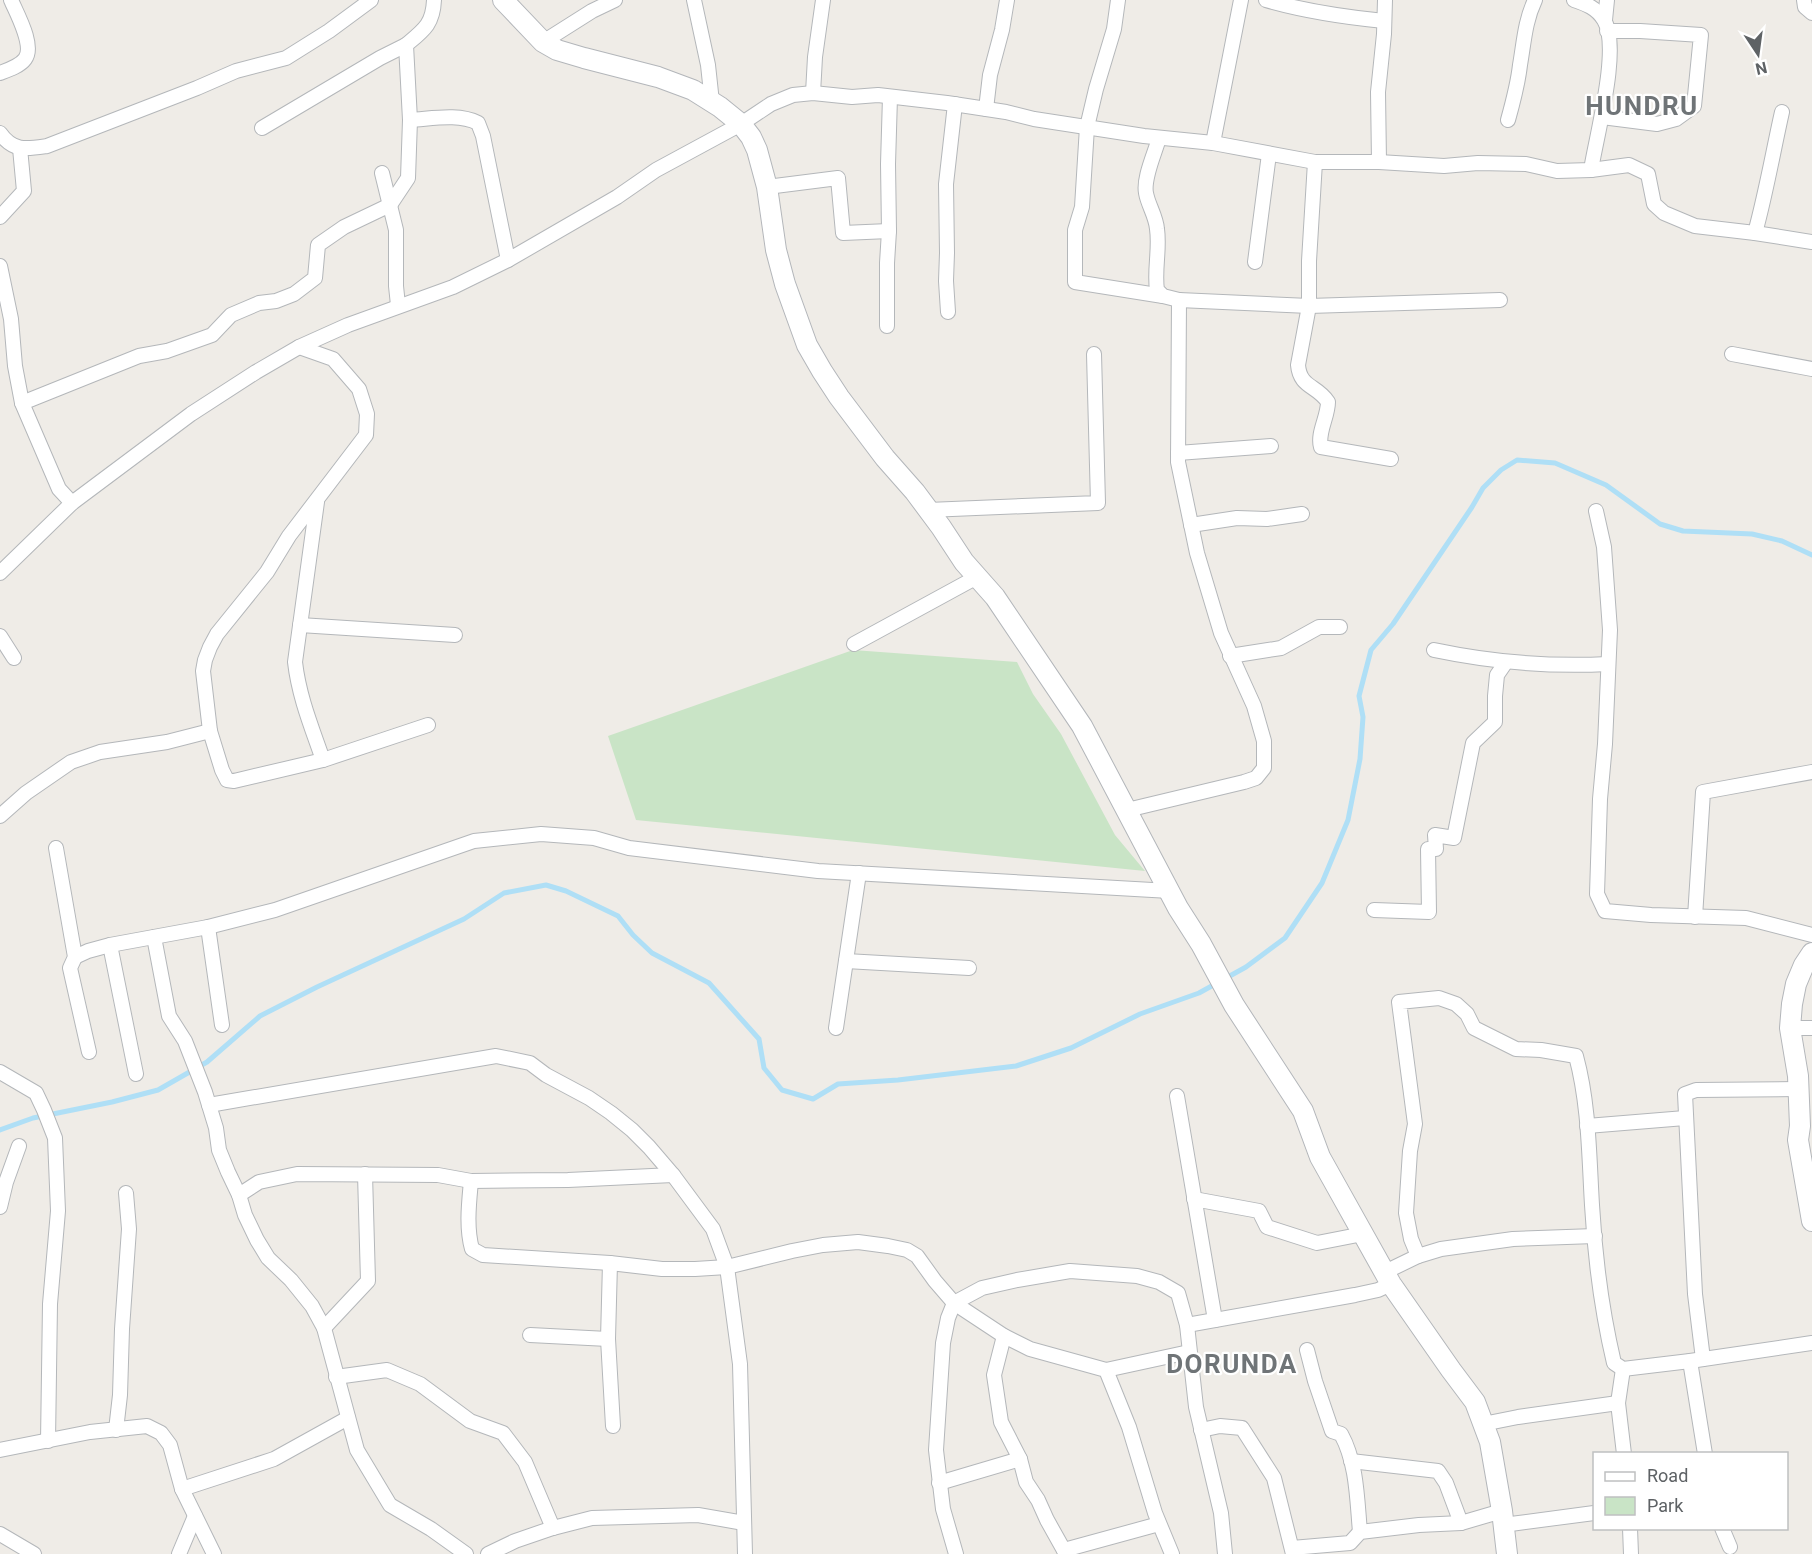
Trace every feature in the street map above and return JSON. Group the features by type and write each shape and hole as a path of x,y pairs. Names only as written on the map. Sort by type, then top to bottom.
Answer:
{"street":[{"path":"0,73 25,60 29,50 11,0"},
{"path":"0,133 4,138 26,150 46,146 237,71 286,58 329,31 371,0"},
{"path":"262,128 406,45 425,29 432,18 434,0"},
{"path":"503,0 543,42 556,50 658,77 693,90 741,124 751,136 767,187 776,250 785,284 807,345 839,397 885,458 915,492 964,562 995,597 1082,726 1178,908 1201,944 1234,1005 1303,1111 1320,1157 1388,1278 1450,1370 1475,1402 1490,1442 1507,1554"},
{"path":"543,42 592,11 615,0"},
{"path":"694,0 708,65 712,102"},
{"path":"813,93 815,57 824,0"},
{"path":"986,109 990,75 1002,30 1006,0"},
{"path":"1118,0 1114,28 1087,127 1082,207 1076,230 1075,282 1179,300 1309,306 1500,300"},
{"path":"1213,143 1241,0"},
{"path":"1266,0 1342,16 1384,21"},
{"path":"1379,162 1378,92 1385,0"},
{"path":"1508,120 1520,64 1522,41 1535,0"},
{"path":"1574,0 1593,7 1606,26 1701,35 1694,106 1676,119 1657,124 1602,117"},
{"path":"1591,170 1608,79 1610,42 1606,26 1607,0"},
{"path":"1804,0 1805,8 1812,13"},
{"path":"22,403 139,356 167,351 212,335 231,315 259,303 276,301 294,294 315,278 318,246 344,227 390,206 408,178 410,120 406,45"},
{"path":"0,573 72,503 191,414 256,372 299,347 348,325 453,287 508,260 609,202 656,170 741,124 771,104 793,95 813,93 852,97 878,95 955,104 1159,138 1213,143 1315,162 1379,162 1444,166 1478,163 1526,164 1557,171 1591,170 1629,165 1648,174 1654,204 1664,213 1695,226 1812,242"},
{"path":"887,326 890,97"},
{"path":"948,312 946,184 955,104"},
{"path":"1755,233 1782,112"},
{"path":"410,120 460,118 478,123 483,136 508,260"},
{"path":"1159,138 1146,181 1146,192 1157,229 1158,264 1155,281 1157,290 1163,296"},
{"path":"0,217 24,191 20,148"},
{"path":"1255,262 1269,154"},
{"path":"1315,162 1309,261 1309,306 1298,375 1306,384 1323,395 1328,402 1327,415 1319,440 1321,447 1391,459"},
{"path":"382,173 396,230 398,306"},
{"path":"767,187 838,178 843,233 889,231"},
{"path":"0,266 11,319 15,366 22,403 59,489 72,503"},
{"path":"1126,810 1244,783 1256,778 1264,768 1262,733 1254,706 1221,633 1197,553 1178,462 1179,300"},
{"path":"299,347 333,359 359,389 367,414 366,435 289,536 267,572 217,634 210,647 203,671 210,731 222,770 227,780 234,781 323,760 428,725"},
{"path":"928,510 1098,503 1094,354"},
{"path":"1732,354 1812,369"},
{"path":"1178,453 1271,446"},
{"path":"317,502 295,662 297,684 323,760"},
{"path":"1596,511 1604,547 1610,630 1597,894 1605,911 1746,918 1812,935"},
{"path":"1191,525 1237,518 1267,519 1302,514"},
{"path":"854,644 977,577"},
{"path":"300,625 455,635"},
{"path":"1230,656 1281,648 1319,627 1340,627"},
{"path":"0,636 14,658"},
{"path":"1434,650 1506,662 1608,664"},
{"path":"1374,910 1429,912 1428,849 1436,849 1435,835 1454,838 1473,743 1495,722 1494,696 1497,675 1506,662"},
{"path":"0,816 26,793 71,762 100,752 167,742 210,731"},
{"path":"1695,917 1704,792 1812,772"},
{"path":"75,957 110,945 207,927 274,910 474,841 541,834 594,838 629,848 818,870 1170,891"},
{"path":"56,848 75,957 70,968 89,1052"},
{"path":"836,1028 859,873"},
{"path":"207,927 222,1025"},
{"path":"154,938 169,1016 185,1041 207,1098 216,1128 219,1150 253,1232 268,1258 291,1280 312,1306 324,1328 357,1450 390,1506 431,1529 466,1554"},
{"path":"110,945 136,1074"},
{"path":"1812,953 1796,984 1790,1028 1800,1126 1805,1139 1812,1221"},
{"path":"846,961 969,968"},
{"path":"1418,1256 1411,1239 1406,1213 1410,1151 1415,1124 1399,1002 1439,998 1456,1004 1467,1014 1474,1028 1516,1049 1541,1050 1576,1056 1583,1083 1595,1236 1607,1332 1614,1363 1623,1369 1812,1343"},
{"path":"1790,1028 1812,1028"},
{"path":"207,1098 496,1056 530,1063 546,1075 612,1113 638,1136 673,1175 713,1229 727,1267 740,1364 745,1554"},
{"path":"0,1072 36,1094 54,1138 58,1211 50,1304 48,1441"},
{"path":"1705,1452 1697,1360 1685,1094 1696,1090 1798,1089"},
{"path":"1178,1096 1215,1320"},
{"path":"1587,1126 1685,1118"},
{"path":"0,1207 19,1146"},
{"path":"239,1195 259,1182 297,1174 438,1176 471,1181 568,1180 673,1175"},
{"path":"324,1328 368,1281 365,1174"},
{"path":"471,1181 470,1240 472,1249 483,1255 610,1263 662,1269 727,1267 822,1245 858,1242 888,1246 907,1250 917,1256 954,1303 1004,1336 1030,1349 1106,1370 1189,1352"},
{"path":"117,1430 129,1229 126,1193"},
{"path":"1194,1199 1259,1211 1267,1227 1317,1244 1363,1234"},
{"path":"1187,1325 1378,1290 1388,1278 1418,1256 1441,1249 1513,1239 1595,1236"},
{"path":"610,1263 608,1340 614,1426"},
{"path":"956,1554 943,1509 936,1450 943,1343 948,1318 954,1303 982,1288 1070,1271 1137,1276 1159,1282 1178,1293 1187,1325 1196,1407 1221,1514 1226,1554"},
{"path":"530,1335 608,1340"},
{"path":"1004,1336 994,1375 1001,1422 1020,1458 1026,1482 1065,1552 1159,1524"},
{"path":"1307,1350 1332,1431 1341,1434 1349,1449 1360,1532"},
{"path":"1623,1369 1618,1402 1624,1452"},
{"path":"336,1377 387,1370 420,1384 470,1421 503,1433 525,1462 553,1528"},
{"path":"1106,1370 1129,1427 1159,1524 1172,1554"},
{"path":"1484,1424 1618,1402"},
{"path":"182,1489 274,1459 348,1418"},
{"path":"0,1450 90,1432 147,1426 161,1433 170,1445 182,1489 214,1554"},
{"path":"1201,1430 1220,1426 1242,1428 1274,1479 1293,1551 1350,1543 1360,1532 1502,1518 1552,1520 1593,1513"},
{"path":"939,1483 1020,1458"},
{"path":"1351,1461 1438,1471 1446,1483 1461,1523"},
{"path":"488,1554 515,1541 591,1518 698,1515 744,1523"},
{"path":"179,1554 195,1516"},
{"path":"1630,1530 1631,1554"},
{"path":"1723,1530 1730,1547"},
{"path":"0,1534 10,1548 34,1554"}],"green space":[{"path":"853,650 1017,662 1033,694 1061,734 1115,835 1145,871 636,820 608,736"}],"waterway":[{"path":"0,1130 33,1118 158,1090 207,1062 260,1016 464,919 504,893 546,885 566,891 618,916 633,935 652,953 709,983 759,1039 764,1068 782,1090 813,1099 838,1084 898,1080 1016,1066 1071,1048 1140,1014 1199,993 1246,967 1285,938 1322,883 1348,820 1360,759 1363,717 1359,696 1371,650 1393,624 1483,488 1501,470 1517,460 1555,463 1606,485 1660,524 1683,531 1752,534 1782,541 1812,555"}],"district":[{"name":"HUNDRU","path":"1642,106"},
{"name":"DORUNDA","path":"1232,1364"}]}
